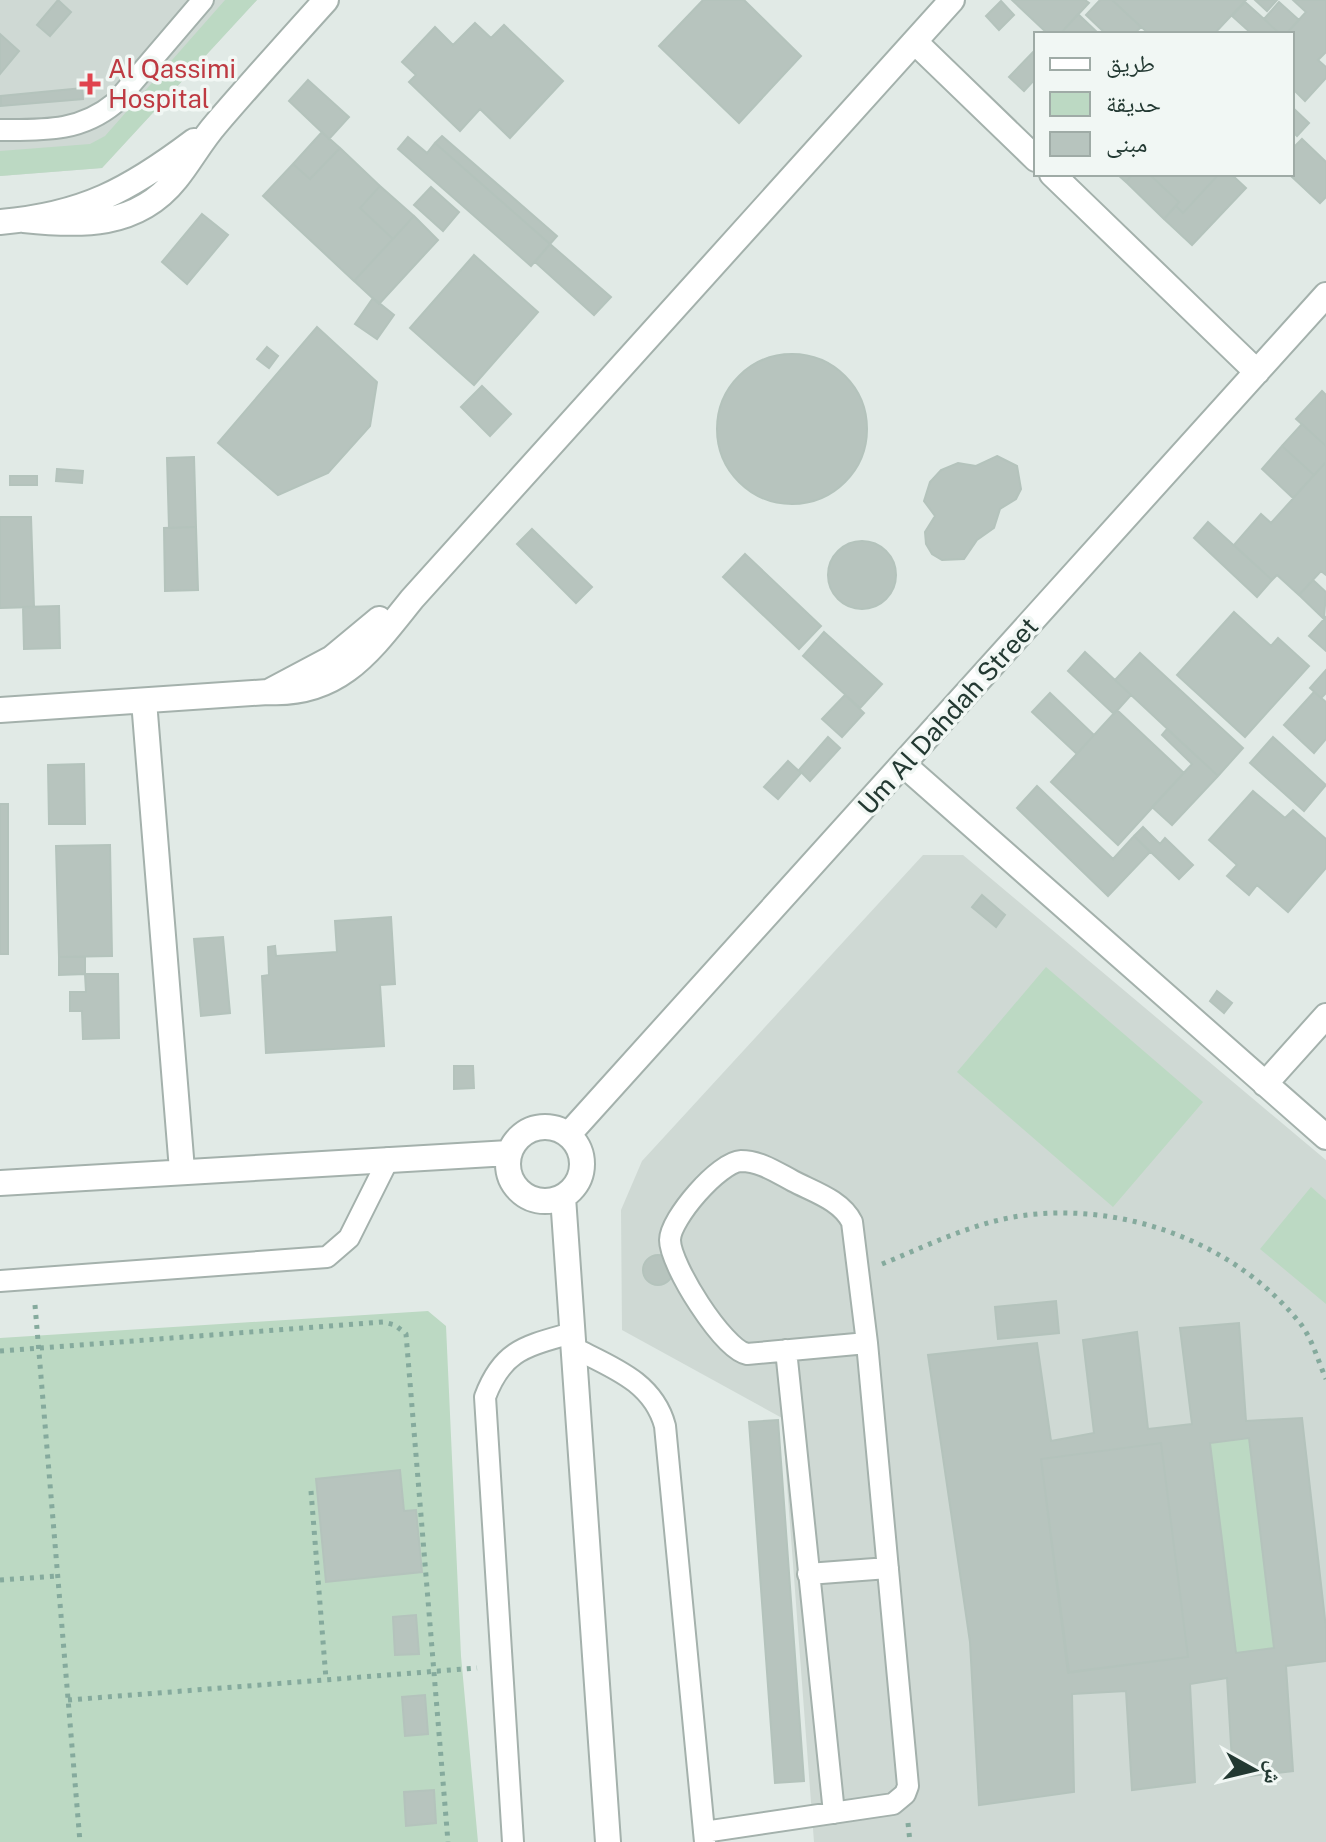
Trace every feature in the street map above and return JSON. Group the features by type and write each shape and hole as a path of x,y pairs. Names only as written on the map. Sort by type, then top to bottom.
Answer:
{"street":[{"path":"12,221 91,224 137,211 175,181 212,128 326,0"},
{"path":"0,710 268,692 296,693 317,688 338,677 375,644 412,599 952,0"},
{"path":"915,42 1034,157"},
{"path":"1054,176 1257,372"},
{"name":"Um Al Dahdah Street","path":"568,1135 1326,295"},
{"path":"144,701 182,1170"},
{"path":"904,765 1326,1137"},
{"path":"1265,1084 1326,1016"},
{"path":"534,1128 558,1128 568,1135 577,1144 582,1167 579,1179 563,1197 538,1201 516,1189 510,1178 509,1153 514,1142 534,1128"},
{"path":"0,1183 509,1153"},
{"path":"563,1197 608,1842"}],"lane":[{"path":"0,130 63,129 100,116 122,96 203,0"},
{"path":"0,1281 327,1257 349,1238 389,1158"},
{"path":"513,1842 485,1397 502,1363 517,1350 572,1340 641,1385 660,1407 665,1426 705,1837 893,1804 905,1794 908,1786 888,1568 867,1343 852,1222 840,1205 762,1165 732,1162 716,1173 676,1221 671,1230 671,1250 716,1329 730,1346 747,1354 867,1343"},
{"path":"786,1350 834,1813"},
{"path":"808,1574 888,1568"}],"path":[{"path":"859,1274 975,1226 1026,1215 1078,1213 1129,1220 1179,1234 1225,1258 1267,1288 1303,1325 1326,1379"},
{"path":"32,1279 80,1842"},
{"path":"0,1351 383,1322 395,1325 406,1334 448,1842"},
{"path":"311,1491 326,1679"},
{"path":"0,1580 58,1576"},
{"path":"68,1700 500,1666"}],"shaded area":[{"name":"Al Qassimi Hospital","path":"0,0 257,0 102,168 0,176"},
{"path":"923,855 963,855 1326,1160 1326,1842 814,1842 782,1418 622,1330 621,1210 642,1161"}],"green space":[{"path":"225,0 257,0 102,168 0,176 0,151 90,144 105,136"},
{"path":"1046,967 1203,1102 1113,1207 957,1072"},
{"path":"1311,1187 1326,1200 1326,1304 1260,1249"},
{"path":"428,1311 446,1326 461,1656 478,1842 0,1842 0,1338"},
{"path":"1249,1438 1274,1648 1236,1653 1210,1443"}],"building":[{"path":"58,0 71,12 50,36 37,25"},
{"path":"703,0 744,0 801,56 739,123 659,46"},
{"path":"1012,0 1085,0 1089,3 1062,32 1046,32"},
{"path":"1100,0 1112,0 1141,27 1136,32 1104,32 1086,15"},
{"path":"1112,0 1246,0 1216,32 1147,32"},
{"path":"1255,0 1277,0 1267,11"},
{"path":"1293,0 1326,0 1326,52 1318,60 1326,67 1326,78 1305,101 1294,90 1294,32 1288,32 1306,12"},
{"path":"1001,1 1014,15 999,30 986,16"},
{"path":"1245,2 1278,32 1250,32 1232,16"},
{"path":"1279,2 1299,20 1288,32 1278,32 1264,19"},
{"path":"1078,14 1097,32 1062,32"},
{"path":"475,23 491,38 504,25 563,81 510,138 480,109 460,131 409,82 416,75 402,62 435,27 453,45"},
{"path":"0,34 19,51 0,74"},
{"path":"1034,51 1034,80 1024,91 1009,77"},
{"path":"308,80 349,117 329,139 289,101"},
{"path":"82,88 83,99 1,106 1,96"},
{"path":"1294,109 1309,123 1297,136 1294,133"},
{"path":"322,132 340,148 310,179 293,164"},
{"path":"442,136 557,236 550,244 435,143"},
{"path":"408,137 427,153 435,143 550,244 531,266 398,149"},
{"path":"1302,139 1326,162 1326,197 1320,203 1291,176 1294,176 1294,147"},
{"path":"340,148 380,186 360,208 393,239 354,281 263,196 293,164 310,179"},
{"path":"1131,176 1151,176 1179,202 1164,219 1126,182"},
{"path":"1151,176 1217,176 1183,213 1176,206 1179,202"},
{"path":"1217,176 1233,176 1246,188 1192,245 1164,219 1176,206 1183,213"},
{"path":"380,186 414,216 393,239 360,208"},
{"path":"431,187 459,212 443,231 414,205"},
{"path":"202,214 228,235 187,284 162,262"},
{"path":"414,216 438,240 379,304 354,281"},
{"path":"550,244 611,297 594,315 535,262"},
{"path":"474,255 538,312 474,385 410,328"},
{"path":"373,298 394,315 377,339 355,324"},
{"path":"317,327 377,382 370,426 328,473 278,495 218,443"},
{"path":"267,347 278,356 269,368 257,359"},
{"path":"792,354 821,360 845,376 861,400 867,429 861,458 845,482 821,498 792,504 763,498 739,482 723,458 717,429 723,400 739,376 763,360"},
{"path":"482,386 511,414 490,436 461,407"},
{"path":"1322,391 1326,395 1326,446 1296,419"},
{"path":"1302,424 1326,446 1326,462 1314,475 1282,446"},
{"path":"1282,446 1314,475 1293,498 1262,469"},
{"path":"997,456 1017,466 1021,489 1016,499 1000,509 994,528 977,540 964,559 942,560 932,554 926,544 925,532 935,516 924,501 930,482 941,470 958,463 976,466"},
{"path":"194,457 196,527 169,528 167,458"},
{"path":"1326,462 1326,575 1321,571 1299,595 1277,575 1272,580 1234,545 1261,514 1271,523"},
{"path":"57,469 83,471 82,483 56,481"},
{"path":"10,476 37,476 37,485 10,485"},
{"path":"0,517 31,517 34,607 0,608"},
{"path":"1208,522 1272,580 1257,597 1194,538"},
{"path":"196,527 198,590 165,591 164,528"},
{"path":"532,529 592,587 576,603 517,544"},
{"path":"862,541 886,551 896,575 886,599 862,609 838,599 828,575 838,551"},
{"path":"745,554 821,626 799,649 723,577"},
{"path":"1313,580 1326,592 1324,619 1299,595"},
{"path":"59,606 60,648 24,649 23,607"},
{"path":"1234,612 1271,646 1278,638 1309,666 1245,737 1177,675"},
{"path":"1326,617 1326,651 1309,636"},
{"path":"824,632 882,684 860,708 803,656"},
{"path":"1085,652 1131,695 1114,714 1068,671"},
{"path":"1140,653 1243,748 1218,776 1115,680"},
{"path":"1326,670 1326,693 1321,698 1310,688"},
{"path":"1314,692 1326,702 1326,739 1314,753 1284,725"},
{"path":"1050,693 1094,735 1077,754 1032,712"},
{"path":"845,695 864,713 842,737 822,719"},
{"path":"1117,710 1184,773 1118,845 1051,782"},
{"path":"1167,729 1218,776 1172,825 1152,807 1192,764 1162,735"},
{"path":"828,737 840,748 810,781 799,770"},
{"path":"1273,737 1326,785 1304,811 1250,763"},
{"path":"788,761 801,773 778,799 764,787"},
{"path":"84,764 85,824 49,824 48,765"},
{"path":"1037,786 1113,859 1134,836 1150,852 1108,896 1017,808"},
{"path":"1253,791 1285,818 1293,810 1326,839 1326,868 1288,912 1257,885 1249,895 1227,876 1237,865 1209,840"},
{"path":"0,804 8,804 8,954 0,954"},
{"path":"1143,827 1160,844 1165,838 1193,865 1179,879 1134,836"},
{"path":"110,845 112,956 59,957 56,846"},
{"path":"982,895 1005,915 996,927 972,907"},
{"path":"391,917 395,984 380,985 384,1046 266,1053 262,976 269,975 268,947 275,946 276,956 337,952 335,921"},
{"path":"223,937 230,1013 201,1016 194,939"},
{"path":"59,957 85,957 85,974 59,975"},
{"path":"85,974 118,974 119,1038 83,1039 82,1011 70,1011 70,992 86,992"},
{"path":"1217,991 1232,1003 1224,1013 1210,1001"},
{"path":"454,1066 473,1066 474,1088 454,1089"},
{"path":"658,1255 669,1259 673,1270 669,1281 658,1285 647,1281 643,1270 647,1259"},
{"path":"1056,1301 1059,1333 998,1339 995,1307"},
{"path":"1239,1323 1246,1421 1302,1418 1326,1628 1326,1661 1286,1666 1293,1771 1233,1778 1227,1678 1190,1684 1195,1782 1132,1790 1126,1691 1072,1694 1074,1792 979,1805 970,1642 928,1355 1037,1343 1051,1441 1094,1433 1083,1340 1137,1332 1148,1429 1192,1424 1180,1328","holes":["1249,1438 1274,1648 1236,1653 1210,1443","1161,1443 1188,1657 1068,1673 1041,1459"]},
{"path":"778,1420 804,1781 775,1783 749,1422"},
{"path":"1161,1443 1188,1657 1069,1672 1041,1459"},
{"path":"400,1470 404,1511 416,1510 422,1572 326,1582 316,1479"},
{"path":"416,1615 419,1654 395,1655 393,1617"},
{"path":"425,1695 428,1734 405,1736 402,1697"},
{"path":"434,1790 436,1823 406,1826 404,1792"}],"place":[{"name":"Al Qassimi Hospital","path":"90,84"}]}
